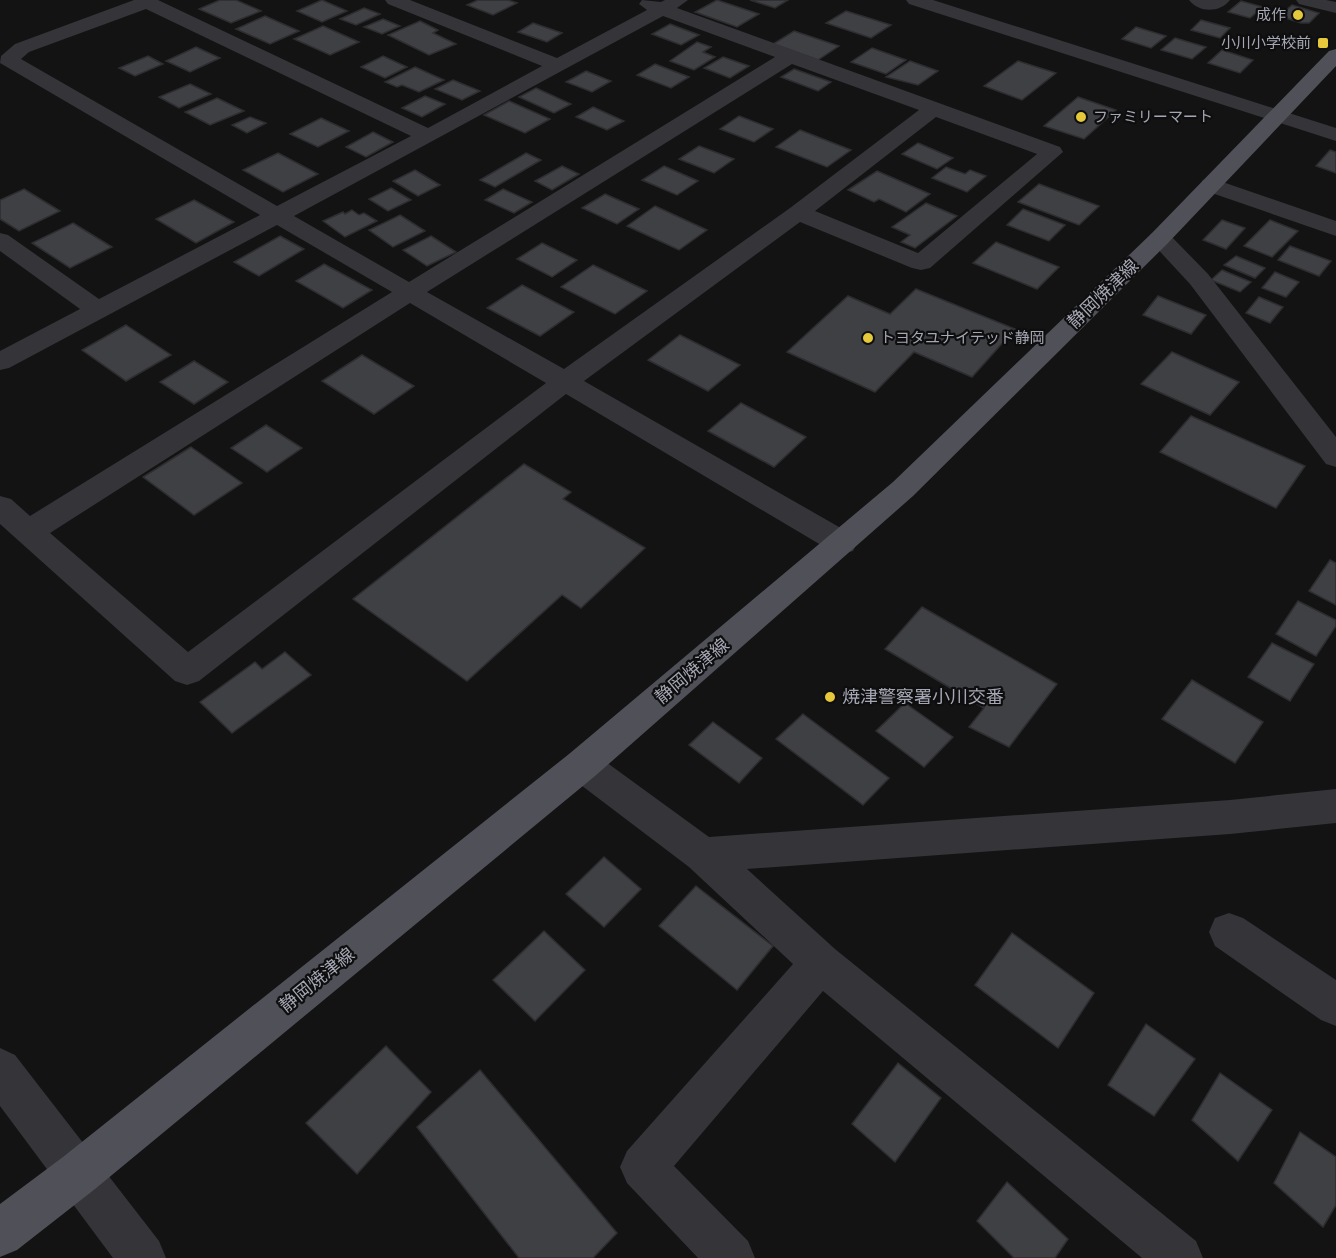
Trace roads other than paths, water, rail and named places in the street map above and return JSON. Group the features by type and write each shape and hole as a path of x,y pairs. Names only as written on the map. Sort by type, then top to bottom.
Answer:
{"main road":[{"name":"静岡焼津線","path":"0,1233 79,1173 582,765 842,543 903,489 1160,238 1336,55"}],"street":[{"path":"394,0 557,65"},
{"path":"636,0 671,5 791,57 1052,152 921,263 798,213"},
{"path":"915,0 1336,135"},
{"path":"1198,0 1215,4 1221,0"},
{"path":"1305,0 1336,8"},
{"path":"428,136 145,1 22,48 8,60 276,217 566,381 842,543"},
{"path":"0,362 671,5"},
{"path":"29,532 410,292 791,57"},
{"path":"0,507 187,671 566,381 798,213 932,110"},
{"path":"1211,185 1336,229"},
{"path":"1160,238 1199,279 1336,457"},
{"path":"0,240 98,310"},
{"path":"582,765 703,855 821,963 1179,1258"},
{"path":"703,855 1230,817 1336,806"},
{"path":"1229,932 1336,1005"},
{"path":"731,1258 643,1167 821,963"},
{"path":"0,1070 142,1258"}],"place":[{"name":"成作","path":"1298,15"},
{"name":"小川小学校前","path":"1323,43"},
{"name":"ファミリーマート","path":"1081,117"},
{"name":"トヨタユナイテッド静岡","path":"868,338"},
{"name":"焼津警察署小川交番","path":"830,697"}]}
